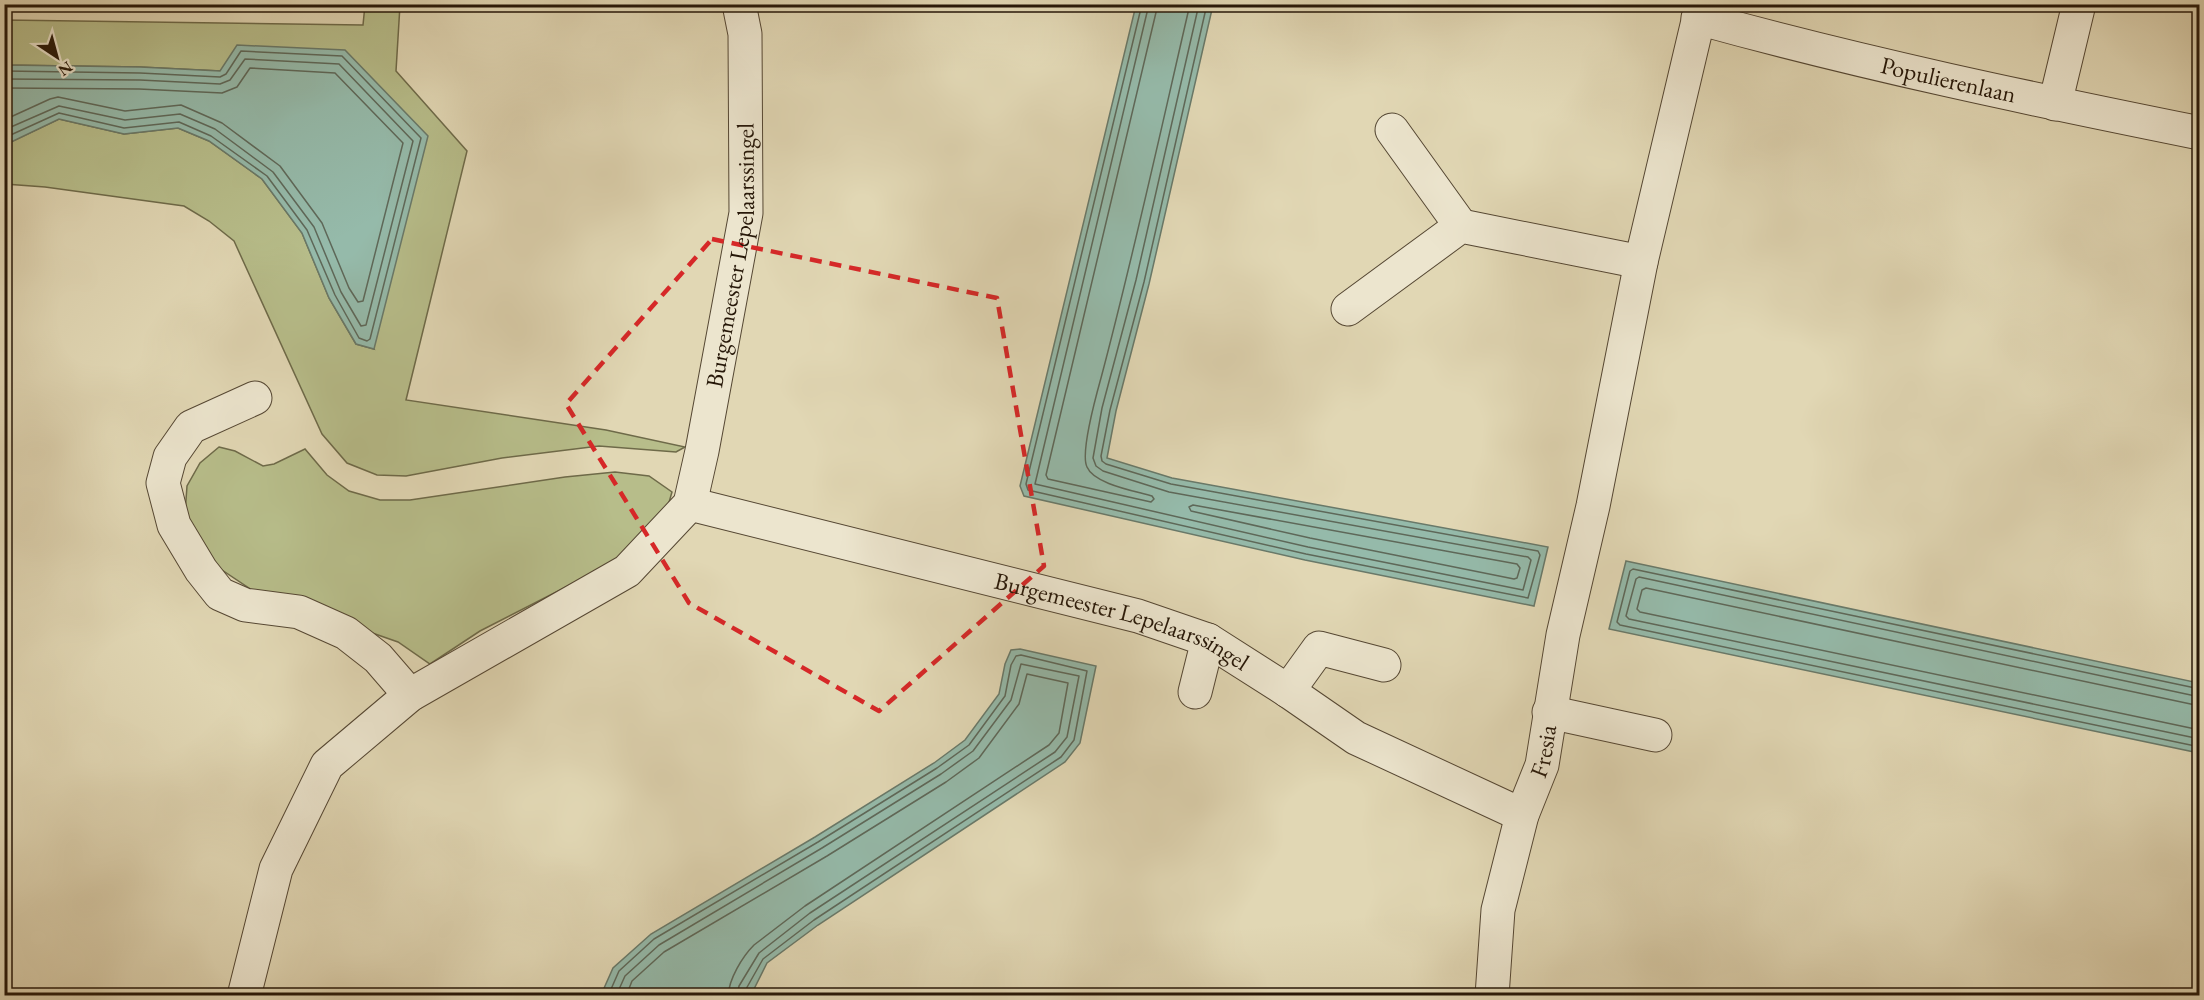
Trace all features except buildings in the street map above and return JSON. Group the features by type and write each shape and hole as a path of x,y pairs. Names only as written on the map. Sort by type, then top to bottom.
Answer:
{"street":[{"name":"Burgemeester Lepelaarssingel","path":"739,4 745,34 746,213 690,504 1127,614 1208,640 1356,738 1522,815"},
{"path":"2055,104 2079,4"},
{"name":"Populierenlaan","path":"1593,506 1641,262 1700,11 1812,50 2055,104 2199,133"},
{"path":"1392,130 1461,226 1641,262"},
{"path":"1348,309 1461,226"},
{"path":"255,398 191,427 170,457 163,483 174,525 201,570 220,594 245,605 299,612 346,633 378,658 410,695"},
{"path":"244,996 276,870 327,765 410,695 627,571 690,504"},
{"name":"Fresia","path":"1492,996 1498,910 1522,815 1542,765 1563,635 1593,506"},
{"path":"1195,692 1208,640"},
{"path":"1288,691 1319,648 1384,665"},
{"path":"1549,712 1655,735"}],"highlighted area":[{"path":"712,239 997,298 1044,566 879,711 689,603 566,404"}],"green space":[{"path":"365,5 400,5 396,71 467,151 406,400 606,430 685,447 676,452 599,446 502,458 406,476 377,475 347,463 322,434 234,241 209,221 184,206 45,187 5,184 4,145 59,119 124,134 178,128 209,141 262,179 302,233 329,298 356,344 374,349 221,71 5,65 5,20 363,25"},
{"path":"219,447 235,451 263,466 274,464 305,449 327,475 349,491 380,500 410,500 565,477 615,472 649,476 672,492 658,540 480,631 430,664 398,642 255,592 219,568 185,514 187,486 200,463"}],"water":[{"path":"1136,5 1213,5 1149,284 1116,411 1107,458 1172,478 1548,547 1534,606 1305,560 1024,496 1020,486"},
{"path":"237,45 345,50 428,136 374,349 356,344 329,298 302,233 262,179 209,141 178,128 124,134 59,119 5,145 5,65 220,71"},
{"path":"1626,561 2199,683 2199,753 1609,629"},
{"path":"1020,649 1096,666 1080,743 1065,762 818,925 767,963 751,995 601,995 613,968 651,934 815,837 934,763 965,740 999,694 1005,664 1011,650"}]}
